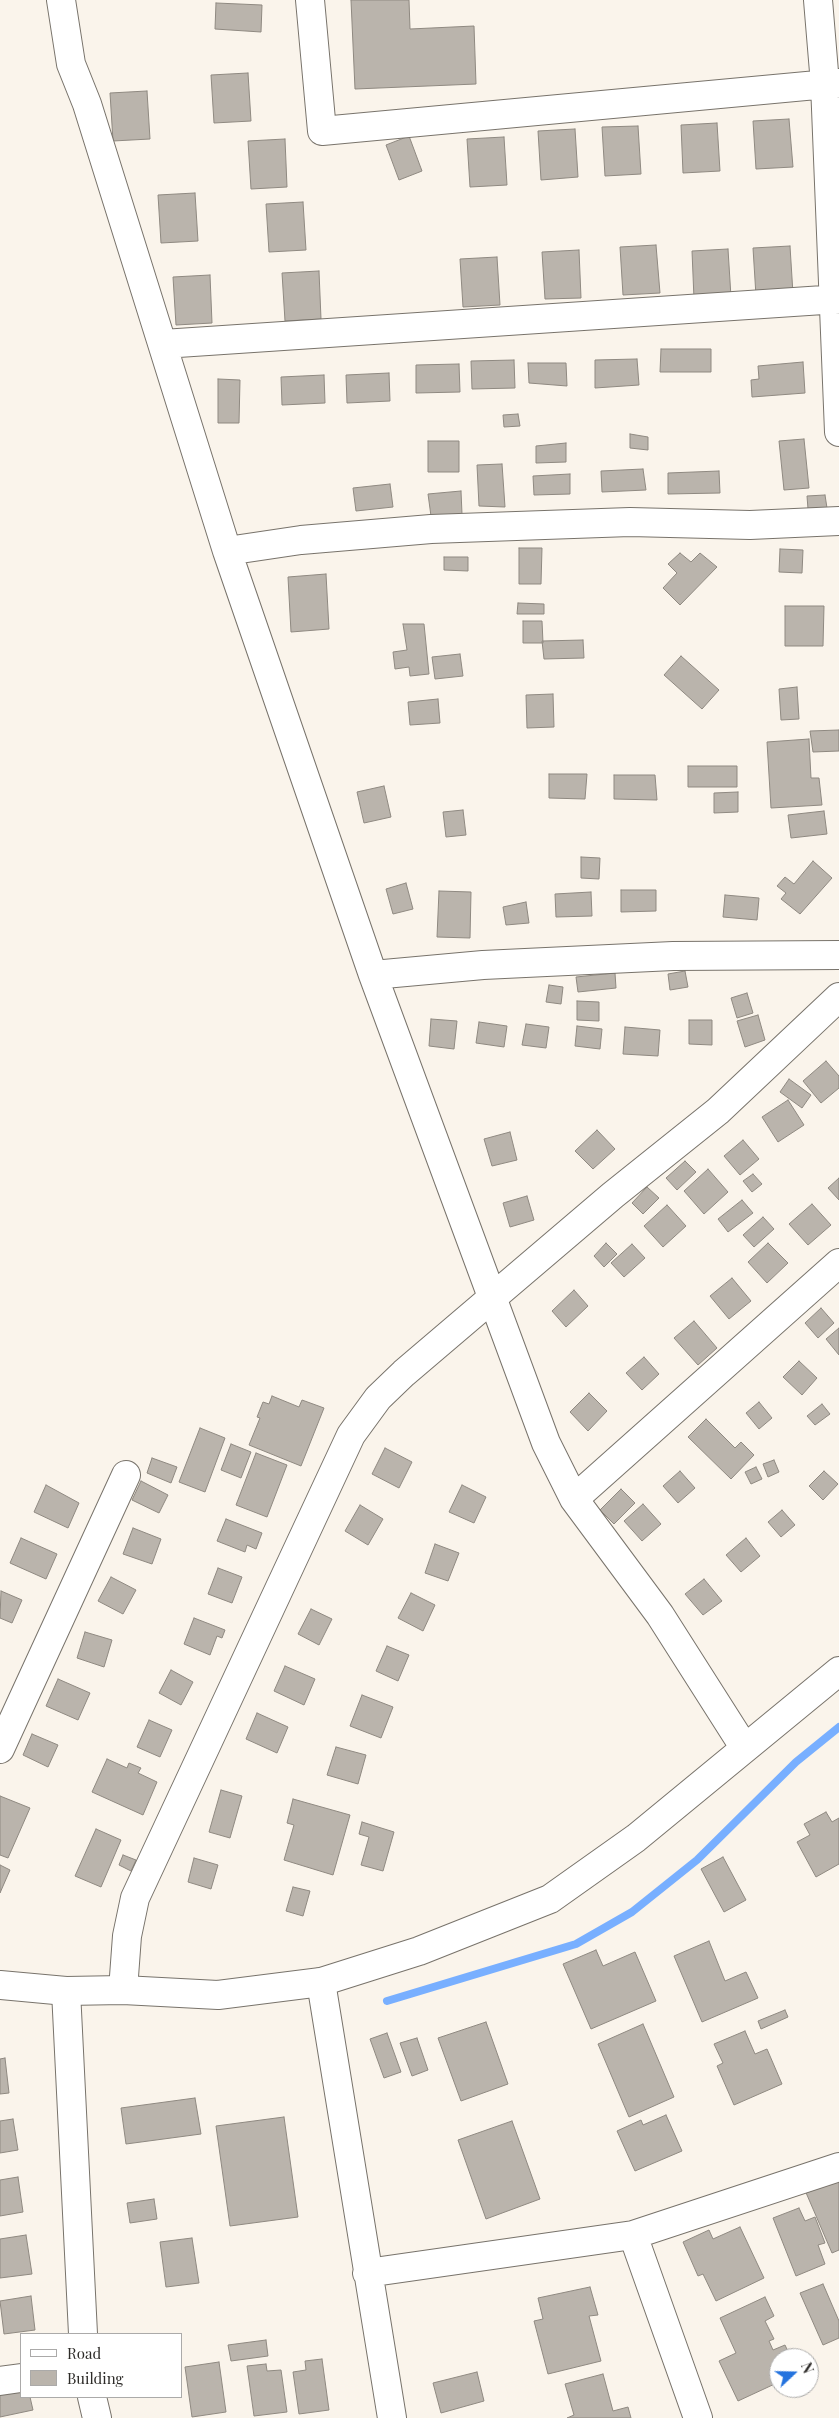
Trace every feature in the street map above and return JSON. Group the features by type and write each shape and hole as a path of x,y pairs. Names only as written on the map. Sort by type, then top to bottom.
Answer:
{"street":[{"path":"61,0 72,64 87,104 227,551 373,974 546,1443 574,1500 660,1615 744,1747"},
{"path":"310,0 322,132 832,84"},
{"path":"818,0 832,84 839,432"},
{"path":"163,344 836,299"},
{"path":"227,551 300,540 431,528 630,522 750,525 839,521"},
{"path":"373,974 483,965 654,957 839,955"},
{"path":"123,1990 129,1927 135,1898 351,1435 378,1398 398,1379 613,1195 718,1110 839,997"},
{"path":"574,1500 839,1263"},
{"path":"0,1750 126,1476"},
{"path":"0,1985 66,1991 123,1990 218,1995 321,1982 419,1951 550,1899 636,1838 744,1747 839,1671"},
{"path":"321,1982 392,2418"},
{"path":"66,1991 83,2333"},
{"path":"367,2273 633,2235 839,2167"},
{"path":"633,2235 698,2418"},
{"path":"0,2381 20,2378"},
{"path":"92,2398 97,2418"}],"building":[{"path":"351,0 409,0 410,29 474,26 476,84 355,89"},
{"path":"216,3 262,5 261,32 215,29"},
{"path":"248,73 251,121 214,123 211,75"},
{"path":"147,91 150,139 113,141 110,93"},
{"path":"789,119 793,167 756,169 753,121"},
{"path":"717,123 720,171 683,173 681,125"},
{"path":"638,126 641,174 605,176 602,127"},
{"path":"575,129 578,177 541,180 538,131"},
{"path":"409,136 422,171 399,180 386,145"},
{"path":"504,137 507,185 470,187 467,139"},
{"path":"285,139 287,187 251,189 248,141"},
{"path":"195,193 198,241 161,243 158,195"},
{"path":"303,202 306,250 269,252 266,204"},
{"path":"656,245 660,293 623,295 620,247"},
{"path":"790,246 793,294 756,296 753,248"},
{"path":"728,249 731,297 694,299 692,251"},
{"path":"579,250 581,298 545,299 542,252"},
{"path":"497,257 500,305 463,307 460,259"},
{"path":"319,271 321,319 285,321 282,273"},
{"path":"210,275 212,323 176,325 173,277"},
{"path":"661,349 711,349 711,372 660,372"},
{"path":"637,359 639,385 595,388 595,360"},
{"path":"514,360 515,388 472,389 471,361"},
{"path":"803,362 805,393 752,397 751,380 759,379 758,366"},
{"path":"528,363 566,363 567,386 529,383"},
{"path":"459,364 460,392 416,393 416,365"},
{"path":"389,373 390,401 347,403 346,375"},
{"path":"324,375 325,403 282,405 281,377"},
{"path":"218,379 240,380 239,423 218,423"},
{"path":"518,414 520,426 504,427 503,415"},
{"path":"630,434 648,437 648,450 630,448"},
{"path":"804,439 809,488 784,490 779,441"},
{"path":"428,441 459,441 459,472 428,472"},
{"path":"566,443 566,462 536,463 536,446"},
{"path":"502,464 505,507 479,506 477,465"},
{"path":"643,469 646,490 602,492 601,471"},
{"path":"719,471 720,493 668,494 668,473"},
{"path":"570,474 570,494 534,495 533,476"},
{"path":"390,484 393,507 356,511 353,488"},
{"path":"461,491 462,514 431,516 428,494"},
{"path":"825,495 827,508 808,509 807,496"},
{"path":"519,548 542,548 541,584 519,584"},
{"path":"780,549 803,550 802,573 779,572"},
{"path":"680,553 691,562 700,553 717,567 680,605 663,588 677,573 668,564"},
{"path":"444,557 468,557 468,571 444,570"},
{"path":"326,574 329,629 291,632 288,577"},
{"path":"518,603 544,604 544,614 517,614"},
{"path":"785,606 824,606 823,646 785,646"},
{"path":"523,621 542,621 543,643 523,643"},
{"path":"403,624 424,624 429,674 410,676 409,667 395,669 393,652 407,650"},
{"path":"583,640 584,658 544,659 542,641"},
{"path":"460,654 463,676 435,679 432,657"},
{"path":"681,656 719,690 702,709 664,675"},
{"path":"797,687 799,719 781,720 779,689"},
{"path":"553,694 554,727 527,728 526,695"},
{"path":"438,699 440,723 410,725 408,702"},
{"path":"839,730 839,751 813,752 810,731"},
{"path":"809,739 811,778 819,778 822,805 771,808 767,742"},
{"path":"688,766 737,766 737,787 688,787"},
{"path":"549,774 587,774 585,799 549,798"},
{"path":"614,775 655,775 657,800 614,799"},
{"path":"384,786 391,817 364,823 357,792"},
{"path":"738,792 738,812 714,813 714,793"},
{"path":"463,810 466,835 446,837 443,812"},
{"path":"824,811 827,834 791,838 788,815"},
{"path":"581,857 600,858 599,879 581,878"},
{"path":"813,861 832,878 800,914 781,899 786,893 777,886 785,877 794,884"},
{"path":"406,883 413,909 393,914 386,889"},
{"path":"621,890 656,890 656,911 621,912"},
{"path":"439,891 471,892 470,938 437,937"},
{"path":"591,892 592,916 556,917 555,894"},
{"path":"725,895 759,898 757,920 723,917"},
{"path":"526,902 529,923 506,925 503,907"},
{"path":"685,971 688,987 670,990 668,974"},
{"path":"615,973 616,988 578,992 576,977"},
{"path":"549,985 563,987 561,1004 546,1002"},
{"path":"747,993 753,1013 737,1018 731,998"},
{"path":"577,1001 599,1002 599,1021 577,1020"},
{"path":"758,1015 765,1040 745,1047 737,1021"},
{"path":"431,1019 457,1021 454,1049 429,1046"},
{"path":"689,1020 712,1020 712,1045 689,1044"},
{"path":"479,1022 507,1026 504,1047 476,1043"},
{"path":"526,1024 549,1027 546,1048 522,1045"},
{"path":"577,1026 602,1029 600,1049 575,1046"},
{"path":"625,1027 660,1030 658,1056 623,1054"},
{"path":"826,1061 839,1076 839,1088 821,1103 803,1081"},
{"path":"789,1079 811,1095 802,1108 780,1092"},
{"path":"788,1100 804,1125 778,1142 762,1117"},
{"path":"597,1130 615,1149 593,1169 575,1151"},
{"path":"510,1132 517,1160 492,1166 484,1139"},
{"path":"743,1140 759,1159 740,1175 724,1156"},
{"path":"685,1161 696,1172 677,1190 666,1178"},
{"path":"708,1169 728,1192 704,1214 684,1191"},
{"path":"753,1174 762,1184 752,1192 743,1181"},
{"path":"839,1178 839,1200 828,1188"},
{"path":"647,1187 659,1198 643,1214 632,1203"},
{"path":"527,1196 534,1220 510,1227 503,1203"},
{"path":"742,1200 753,1213 728,1232 718,1219"},
{"path":"812,1204 831,1225 808,1245 789,1224"},
{"path":"667,1205 686,1226 663,1247 644,1226"},
{"path":"763,1217 774,1229 754,1247 743,1235"},
{"path":"606,1243 617,1254 604,1267 594,1256"},
{"path":"768,1243 788,1263 767,1283 748,1262"},
{"path":"632,1244 645,1258 624,1277 611,1263"},
{"path":"732,1278 751,1301 729,1319 710,1296"},
{"path":"574,1290 588,1306 566,1327 552,1311"},
{"path":"821,1308 834,1323 818,1338 805,1323"},
{"path":"694,1321 717,1348 698,1365 674,1338"},
{"path":"839,1328 839,1355 826,1339"},
{"path":"644,1357 659,1374 642,1390 626,1373"},
{"path":"799,1361 817,1378 802,1395 783,1377"},
{"path":"589,1393 607,1411 588,1431 570,1412"},
{"path":"272,1396 299,1407 302,1400 324,1408 301,1466 249,1445 260,1418 257,1417 263,1402 269,1404"},
{"path":"759,1402 772,1418 759,1429 746,1413"},
{"path":"822,1404 830,1414 815,1425 807,1416"},
{"path":"706,1419 735,1448 741,1442 754,1455 731,1479 688,1437"},
{"path":"200,1428 225,1438 205,1492 179,1482"},
{"path":"231,1444 251,1452 241,1478 221,1470"},
{"path":"385,1448 412,1462 399,1488 372,1474"},
{"path":"256,1453 287,1465 267,1517 236,1505"},
{"path":"152,1458 177,1467 171,1483 147,1473"},
{"path":"774,1460 779,1472 768,1477 763,1464"},
{"path":"756,1467 762,1479 751,1484 745,1472"},
{"path":"680,1471 695,1488 678,1503 663,1486"},
{"path":"824,1471 838,1484 823,1500 809,1486"},
{"path":"141,1481 168,1495 159,1513 132,1500"},
{"path":"46,1485 79,1503 68,1528 34,1512"},
{"path":"462,1485 486,1497 474,1523 449,1512"},
{"path":"621,1489 635,1503 614,1524 600,1510"},
{"path":"643,1504 661,1524 642,1541 624,1521"},
{"path":"360,1505 383,1519 368,1545 345,1531"},
{"path":"782,1510 795,1525 781,1537 768,1522"},
{"path":"226,1519 262,1533 256,1549 247,1545 245,1552 217,1541"},
{"path":"133,1528 161,1539 152,1564 123,1554"},
{"path":"21,1538 57,1554 46,1579 10,1563"},
{"path":"746,1538 760,1556 741,1572 726,1555"},
{"path":"435,1544 459,1553 448,1581 425,1573"},
{"path":"218,1568 242,1577 232,1603 208,1594"},
{"path":"111,1577 136,1590 123,1614 98,1601"},
{"path":"704,1579 722,1601 703,1615 685,1594"},
{"path":"1,1591 22,1600 12,1623 0,1618"},
{"path":"411,1593 435,1605 423,1631 398,1618"},
{"path":"311,1609 332,1619 319,1645 298,1634"},
{"path":"194,1618 225,1630 222,1638 217,1636 210,1655 184,1644"},
{"path":"85,1632 112,1640 104,1667 77,1658"},
{"path":"387,1646 409,1655 398,1681 376,1671"},
{"path":"285,1666 315,1679 304,1705 274,1691"},
{"path":"171,1670 193,1682 181,1705 159,1693"},
{"path":"58,1679 90,1693 78,1720 46,1706"},
{"path":"362,1695 393,1707 381,1738 350,1726"},
{"path":"257,1713 288,1727 277,1753 246,1739"},
{"path":"149,1720 172,1730 160,1757 137,1747"},
{"path":"32,1734 58,1745 48,1767 23,1755"},
{"path":"336,1747 366,1755 358,1784 327,1775"},
{"path":"107,1759 127,1768 129,1763 141,1768 138,1773 157,1782 143,1815 92,1792"},
{"path":"221,1790 242,1796 230,1838 209,1832"},
{"path":"0,1796 30,1808 8,1858 0,1855"},
{"path":"293,1799 350,1815 333,1875 284,1860 294,1825 287,1823"},
{"path":"826,1812 832,1822 839,1818 839,1864 816,1877 797,1842 810,1835 804,1824"},
{"path":"362,1822 394,1832 383,1871 361,1865 369,1837 359,1834"},
{"path":"96,1829 121,1840 101,1887 75,1876"},
{"path":"123,1855 136,1860 131,1871 119,1865"},
{"path":"723,1857 746,1900 724,1912 701,1869"},
{"path":"194,1858 218,1865 211,1889 188,1882"},
{"path":"0,1865 10,1870 0,1893"},
{"path":"293,1887 310,1891 303,1916 286,1911"},
{"path":"709,1941 725,1981 746,1972 758,1998 702,2022 674,1956"},
{"path":"596,1950 603,1966 635,1952 656,2001 591,2029 563,1964"},
{"path":"785,2010 788,2017 761,2029 758,2021"},
{"path":"486,2022 508,2084 461,2101 438,2038"},
{"path":"643,2024 674,2097 629,2117 598,2044"},
{"path":"745,2031 755,2054 767,2049 782,2084 734,2105 717,2066 723,2063 714,2044"},
{"path":"387,2033 401,2072 384,2078 370,2039"},
{"path":"417,2038 428,2070 412,2076 400,2043"},
{"path":"5,2058 9,2093 0,2094 0,2059"},
{"path":"195,2098 201,2134 126,2144 121,2108"},
{"path":"666,2115 682,2151 635,2171 617,2131 641,2120 643,2125"},
{"path":"284,2117 298,2217 230,2226 216,2126"},
{"path":"13,2119 18,2150 0,2153 0,2121"},
{"path":"512,2121 540,2199 486,2219 458,2140"},
{"path":"839,2173 839,2250 832,2253 804,2188"},
{"path":"18,2177 23,2212 0,2216 0,2180"},
{"path":"154,2199 157,2219 130,2223 127,2203"},
{"path":"799,2208 805,2221 815,2217 825,2243 818,2245 825,2264 796,2276 773,2218"},
{"path":"740,2227 764,2278 716,2301 703,2274 698,2276 683,2242 709,2230 713,2239"},
{"path":"26,2235 32,2274 0,2278 0,2239"},
{"path":"192,2238 199,2283 166,2287 160,2242"},
{"path":"823,2284 839,2321 839,2338 823,2345 800,2293"},
{"path":"590,2287 598,2315 589,2316 601,2361 548,2374 534,2321 543,2319 538,2298"},
{"path":"31,2296 35,2330 4,2334 0,2301"},
{"path":"765,2297 774,2316 765,2321 774,2339 769,2341 772,2348 769,2348 769,2387 738,2401 719,2361 736,2353 720,2318"},
{"path":"266,2340 268,2356 231,2361 228,2345"},
{"path":"322,2359 329,2410 299,2414 293,2372 306,2370 305,2361"},
{"path":"219,2362 226,2412 192,2417 185,2367"},
{"path":"266,2364 267,2371 281,2370 287,2412 254,2416 247,2366"},
{"path":"477,2372 484,2401 441,2413 433,2383"},
{"path":"603,2374 613,2411 628,2407 631,2418 567,2418 574,2415 565,2384"},
{"path":"20,2390 20,2398 30,2398 33,2410 0,2417 0,2395"}],"waterway":[{"path":"387,2001 576,1944 632,1912 697,1860 796,1762 839,1727"}]}
